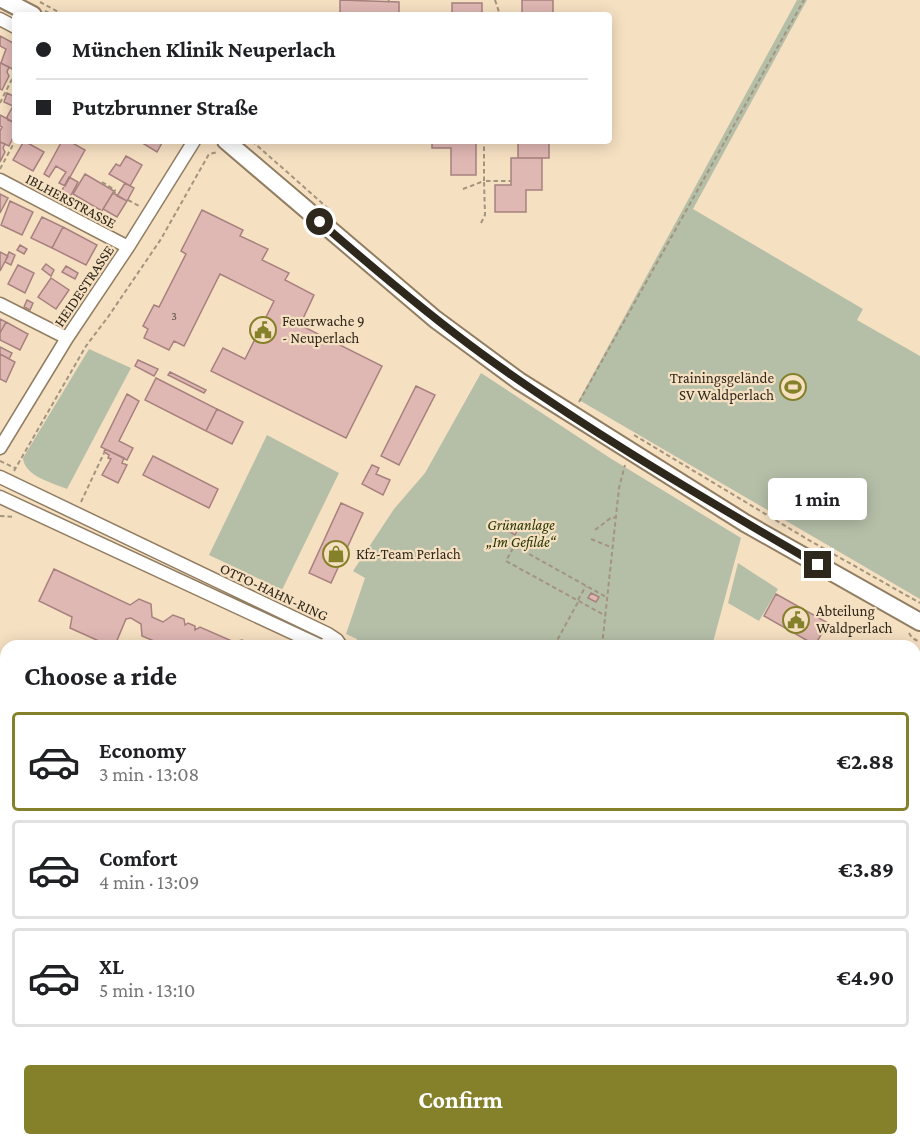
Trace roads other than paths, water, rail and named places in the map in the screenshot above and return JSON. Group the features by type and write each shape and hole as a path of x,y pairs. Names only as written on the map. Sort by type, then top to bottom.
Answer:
{"main road":[{"path":"4,0 27,12"},
{"path":"225,147 435,319 519,381 745,523 920,622"}],"street":[{"name":"HEIDESTRASSE","path":"0,448 67,338 128,248 192,144"},
{"name":"IBLHERSTRASSE","path":"0,180 128,248"},
{"path":"0,304 67,338"},
{"name":"OTTO-HAHN-RING","path":"4,479 328,634 329,640"},
{"name":"OTTO-HAHN-RING","path":"0,497 308,640"},
{"path":"328,634 337,640"}],"place":[{"name":"Feuerwache 9 - Neuperlach","path":"263,330"},
{"name":"Trainingsgelände SV Waldperlach","path":"793,387"},
{"name":"Kfz-Team Perlach","path":"336,554"},
{"name":"Abteilung Waldperlach","path":"796,620"}],"park label":[{"name":"Grünanlage „Im Gefilde“","path":"521,534"}]}
